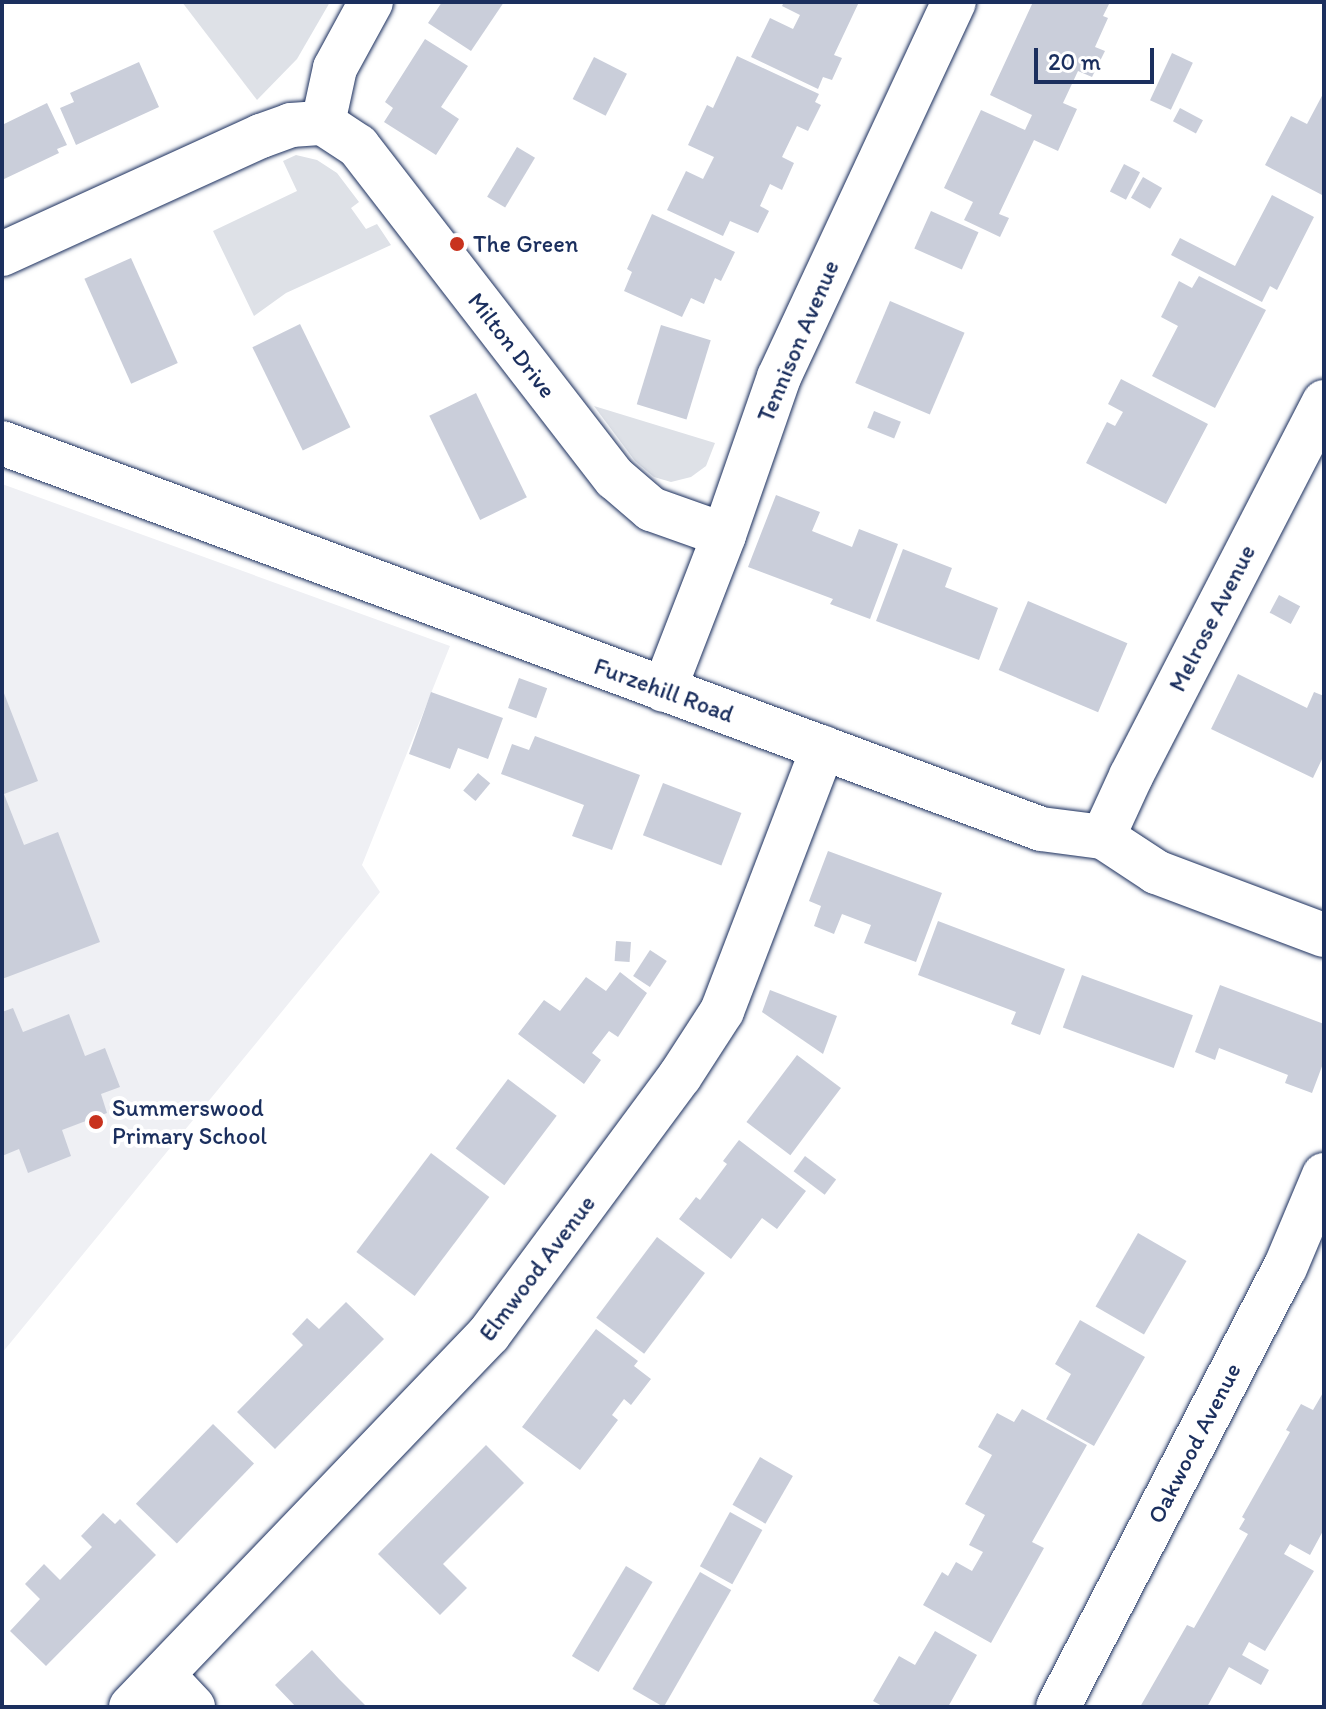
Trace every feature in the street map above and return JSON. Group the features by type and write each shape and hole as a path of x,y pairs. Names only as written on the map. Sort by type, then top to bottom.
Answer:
{"street":[{"path":"2,254 261,136 291,125 323,123 335,68 371,2"},
{"name":"Tennison Avenue","path":"664,690 724,535 779,377 954,2"},
{"name":"Milton Drive","path":"323,123 358,146 615,478 651,509 724,535"},
{"name":"Melrose Avenue","path":"1103,837 1138,762 1324,402"},
{"name":"Furzehill Road","path":"2,443 1041,829 1103,837 1156,872 1324,935"},
{"name":"Elmwood Avenue","path":"131,1707 489,1334 680,1076 722,1011 823,748"},
{"name":"Oakwood Avenue","path":"1058,1707 1285,1268 1324,1175"},
{"path":"163,1675 193,1707"}],"shaded area":[{"path":"182,2 330,2 297,59 257,100"},
{"path":"296,155 317,160 337,173 359,202 351,208 366,229 377,224 391,245 286,293 254,316 213,231 297,191 283,161"},
{"path":"594,406 715,443 706,466 691,477 671,482 654,477 635,461"},
{"name":"Summerswood Primary School","path":"2,484 450,646 362,865 380,892 2,1353"}],"building":[{"path":"442,2 504,2 471,51 428,23"},
{"path":"784,2 859,2 834,55 842,58 832,80 823,77 818,89 751,57 770,18 793,29 800,15 782,6"},
{"path":"1033,2 1110,2 1103,16 1108,18 1095,47 1105,51 1092,77 1078,71 1063,103 1077,109 1058,151 1034,140 999,214 1009,218 1000,237 964,220 973,202 944,188 981,110 1025,130 1032,115 990,95"},
{"path":"425,39 468,66 441,107 459,119 436,155 384,122 393,108 385,102"},
{"path":"1172,53 1193,63 1171,110 1150,100"},
{"path":"737,56 819,94 815,102 821,105 808,131 797,126 782,157 794,163 782,190 770,184 760,206 769,211 758,233 730,221 723,236 667,210 686,171 703,179 714,157 688,145 707,105 713,108"},
{"path":"594,57 627,74 606,116 573,99"},
{"path":"139,62 159,107 76,145 60,108 74,102 70,93"},
{"path":"1324,92 1324,196 1265,165 1291,116 1307,124"},
{"path":"47,103 67,145 57,149 59,153 2,180 2,125"},
{"path":"1180,108 1203,120 1196,133 1173,121"},
{"path":"517,147 535,158 505,208 487,197"},
{"path":"1124,164 1140,172 1126,200 1110,192"},
{"path":"1143,177 1162,188 1150,209 1131,198"},
{"path":"1272,195 1314,217 1277,290 1270,286 1262,302 1171,255 1180,238 1235,266"},
{"path":"931,211 979,232 962,270 914,248"},
{"path":"652,214 735,252 721,281 715,278 704,304 691,298 682,317 624,291 632,272 627,269"},
{"path":"131,258 178,363 131,384 84,279"},
{"path":"1199,276 1266,310 1215,408 1152,376 1178,326 1161,317 1179,281 1192,288"},
{"path":"890,301 965,333 930,415 855,383"},
{"path":"300,324 350,427 303,451 252,347"},
{"path":"661,325 711,340 686,420 637,404"},
{"path":"1121,379 1208,424 1166,504 1086,463 1107,422 1115,426 1123,412 1108,404"},
{"path":"476,393 527,497 480,520 429,416"},
{"path":"874,411 901,422 894,439 867,428"},
{"path":"776,495 820,512 812,531 852,547 859,529 898,544 870,619 830,604 833,599 748,567"},
{"path":"903,549 952,568 945,587 998,608 979,660 876,621"},
{"path":"1279,595 1300,606 1291,624 1270,613"},
{"path":"1028,601 1127,643 1098,712 999,670"},
{"path":"1238,674 1307,708 1314,692 1324,696 1324,755 1313,778 1211,729"},
{"path":"519,678 547,688 536,718 508,708"},
{"path":"2,688 38,781 4,794 24,845 58,832 100,942 2,979"},
{"path":"431,692 503,718 488,759 458,748 450,769 409,754"},
{"path":"535,736 640,775 612,850 572,836 584,805 501,774 512,744 529,750"},
{"path":"478,773 490,783 475,801 463,791"},
{"path":"663,783 741,813 721,865 643,835"},
{"path":"828,851 942,893 916,962 864,943 871,925 842,914 834,934 814,926 821,906 809,901"},
{"path":"938,921 1065,969 1040,1035 1011,1024 1016,1012 918,975"},
{"path":"616,941 631,942 630,962 615,961"},
{"path":"650,950 667,961 650,987 633,976"},
{"path":"620,972 647,993 618,1037 609,1031 592,1053 601,1060 584,1084 518,1034 544,1000 560,1011 586,977 606,991"},
{"path":"1082,975 1193,1015 1174,1068 1063,1028"},
{"path":"1220,985 1324,1024 1324,1061 1312,1093 1285,1083 1288,1075 1219,1048 1215,1060 1195,1052"},
{"path":"770,990 837,1016 823,1054 762,1012"},
{"path":"13,1008 23,1032 69,1014 85,1056 105,1048 120,1087 101,1094 107,1113 62,1130 71,1156 28,1173 19,1149 2,1156 2,1012"},
{"path":"797,1055 841,1088 790,1155 746,1122"},
{"path":"508,1079 557,1116 504,1185 456,1148"},
{"path":"739,1140 806,1191 777,1229 762,1218 731,1259 679,1219 696,1197 700,1200 727,1164 723,1161"},
{"path":"431,1153 489,1197 415,1296 356,1252"},
{"path":"805,1156 836,1179 825,1195 794,1171"},
{"path":"1138,1233 1186,1261 1144,1335 1096,1307"},
{"path":"657,1237 705,1273 644,1354 596,1318"},
{"path":"346,1302 384,1339 275,1449 237,1412 303,1345 292,1334 307,1318 319,1329"},
{"path":"1080,1320 1145,1357 1094,1446 1046,1419 1071,1374 1055,1364"},
{"path":"596,1329 638,1361 634,1366 651,1379 631,1405 624,1399 612,1415 618,1420 580,1470 522,1427"},
{"path":"1324,1391 1324,1529 1310,1555 1290,1544 1284,1554 1314,1571 1265,1651 1249,1642 1242,1655 1269,1670 1261,1685 1229,1667 1207,1707 1140,1707 1187,1625 1194,1628 1248,1534 1239,1529 1245,1519 1242,1517 1290,1432 1286,1430 1301,1404 1313,1410"},
{"path":"1022,1409 1087,1445 1032,1542 1044,1548 991,1643 923,1605 942,1572 948,1576 956,1562 972,1571 983,1552 969,1545 985,1515 965,1504 992,1455 978,1447 997,1413 1014,1422"},
{"path":"213,1424 254,1464 177,1543 136,1504"},
{"path":"486,1445 524,1483 443,1564 467,1588 440,1615 378,1554"},
{"path":"760,1457 793,1476 765,1524 732,1505"},
{"path":"730,1512 762,1530 732,1584 700,1566"},
{"path":"103,1513 115,1524 120,1519 156,1555 46,1666 10,1631 40,1599 25,1584 44,1564 60,1580 92,1547 81,1536"},
{"path":"626,1566 653,1582 598,1672 572,1656"},
{"path":"700,1572 731,1590 664,1707 632,1689"},
{"path":"935,1631 977,1655 948,1707 884,1707 873,1701 899,1656 915,1665"},
{"path":"312,1650 367,1707 296,1707 275,1685"}],"place":[{"name":"The Green","path":"457,244"},
{"name":"Summerswood Primary School","path":"96,1122"}]}
